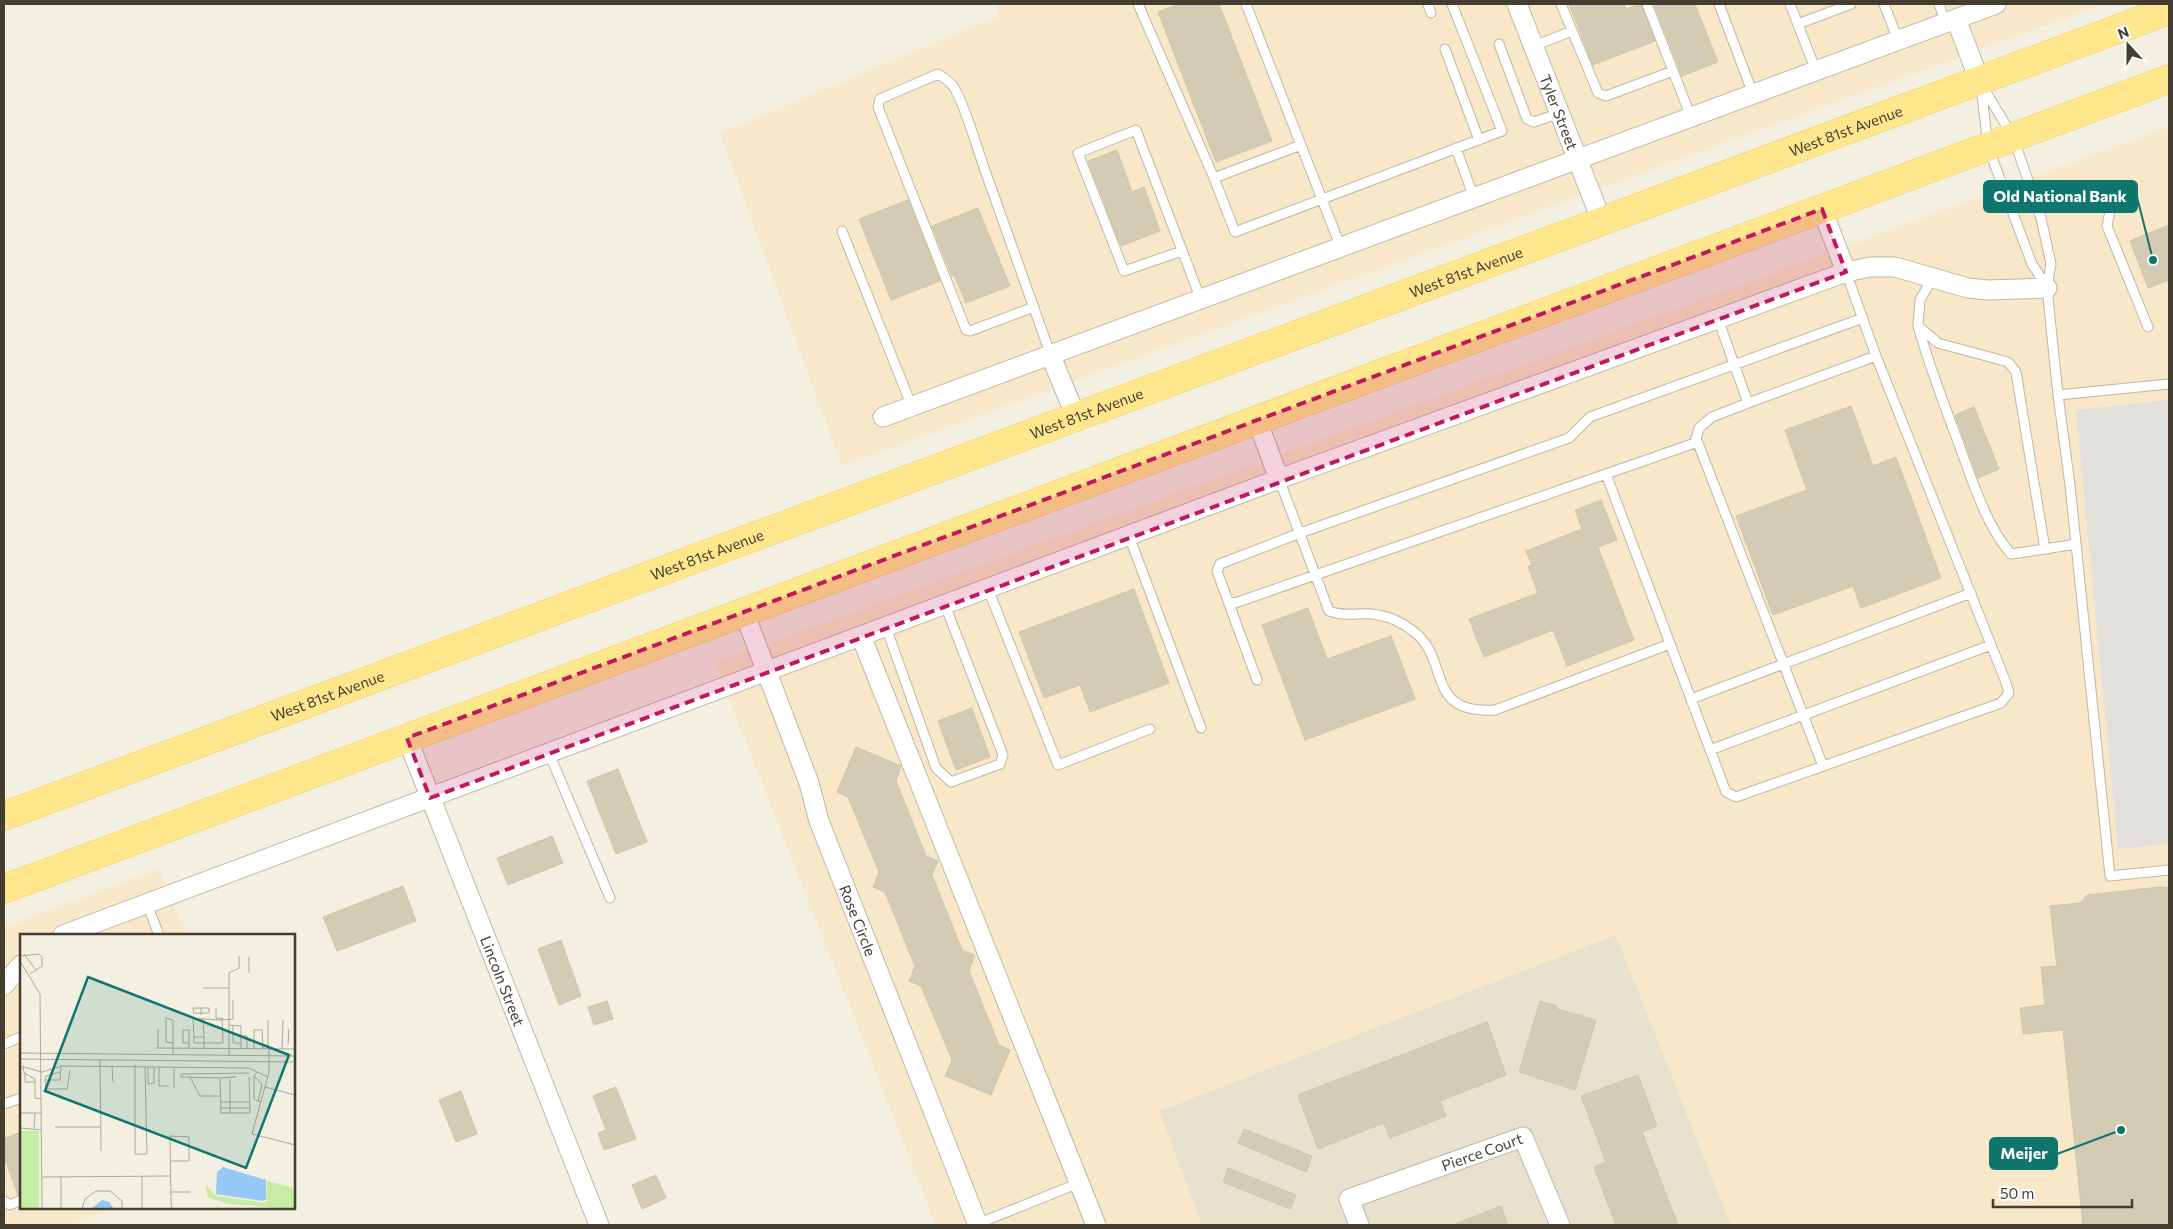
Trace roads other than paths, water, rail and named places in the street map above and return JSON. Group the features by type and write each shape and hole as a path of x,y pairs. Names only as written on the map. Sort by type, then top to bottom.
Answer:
{"main road":[{"name":"West 81st Avenue","path":"4,816 1980,82 2169,10"},
{"path":"4,889 2169,79"}],"street":[{"name":"Tyler Street","path":"1517,4 1602,222"},
{"path":"884,417 1996,4"},
{"path":"1951,21 1980,82"},
{"path":"1822,209 1846,272"},
{"path":"67,934 1279,479 1846,272 1870,266 1895,267 1934,277 1950,284 1988,290 2047,288"},
{"path":"1051,356 1076,417"},
{"path":"1257,420 1279,479"},
{"name":"Rose Circle","path":"744,612 809,783 819,821 978,1225"},
{"path":"861,636 1096,1225"},
{"name":"Lincoln Street","path":"407,738 599,1225"},
{"path":"4,985 20,966"},
{"name":"Pierce Court","path":"1359,1225 1348,1199 1523,1136 1560,1225"}],"lane":[{"path":"1138,4 1214,178 1235,232 1502,131 1452,4"},
{"path":"1246,4 1341,248"},
{"path":"1428,4 1431,13"},
{"path":"1561,4 1598,93 1606,96 1673,70"},
{"path":"1647,4 1691,117"},
{"path":"1719,4 1753,94"},
{"path":"1790,4 1816,71"},
{"path":"1798,24 1851,4"},
{"path":"1884,4 1898,40"},
{"path":"1939,4 1951,21"},
{"path":"1534,46 1572,31"},
{"path":"1498,44 1527,119 1534,122 1560,113"},
{"path":"1445,49 1479,140"},
{"path":"1034,307 970,331 966,330 878,107 880,99 938,74 948,81 955,90 967,121 1034,307 1051,356"},
{"path":"1980,82 2001,142 2032,264 2047,288"},
{"path":"1980,82 2001,142 2047,239 2051,264 2047,288 2076,544 2110,876 2169,870"},
{"path":"1182,251 1124,271 1078,152 1136,130 1201,300"},
{"path":"1214,178 1301,145"},
{"path":"1456,148 1474,198"},
{"path":"2110,211 2106,226 2148,327"},
{"path":"842,230 912,407"},
{"path":"1606,474 1726,792 1736,797 2001,703 2008,693 1991,645 1876,356 1846,272"},
{"path":"1934,277 1920,300 1918,326 1929,364 1980,501 2002,544 2011,554 2076,544"},
{"path":"1257,680 1217,571 1220,564 1569,438 1590,417 1862,318"},
{"path":"1718,319 1748,403"},
{"path":"1918,326 1938,343 2008,362 2016,372 2045,549"},
{"path":"1228,601 1235,602 1695,443 1699,428 1712,417 1876,356"},
{"path":"2058,395 2169,384"},
{"path":"1696,438 1823,766"},
{"path":"1279,479 1329,611 1342,616 1378,614 1397,621 1413,631 1426,642 1446,694 1459,705 1478,710 1495,710 1670,644"},
{"path":"1129,536 1201,728"},
{"path":"988,589 1058,765 1150,729"},
{"path":"1691,699 1971,593"},
{"path":"886,627 936,768 951,782 1000,764 1003,755 945,605"},
{"path":"1710,750 1991,645"},
{"path":"549,753 610,898"},
{"path":"146,904 159,934"},
{"path":"4,1044 20,1037"},
{"path":"4,1104 20,1098"},
{"path":"978,1225 1079,1183"},
{"path":"4,1201 10,1204 20,1200"}],"place":[{"name":"Old National Bank","path":"2153,260"},
{"name":"Meijer","path":"2121,1130"}]}
